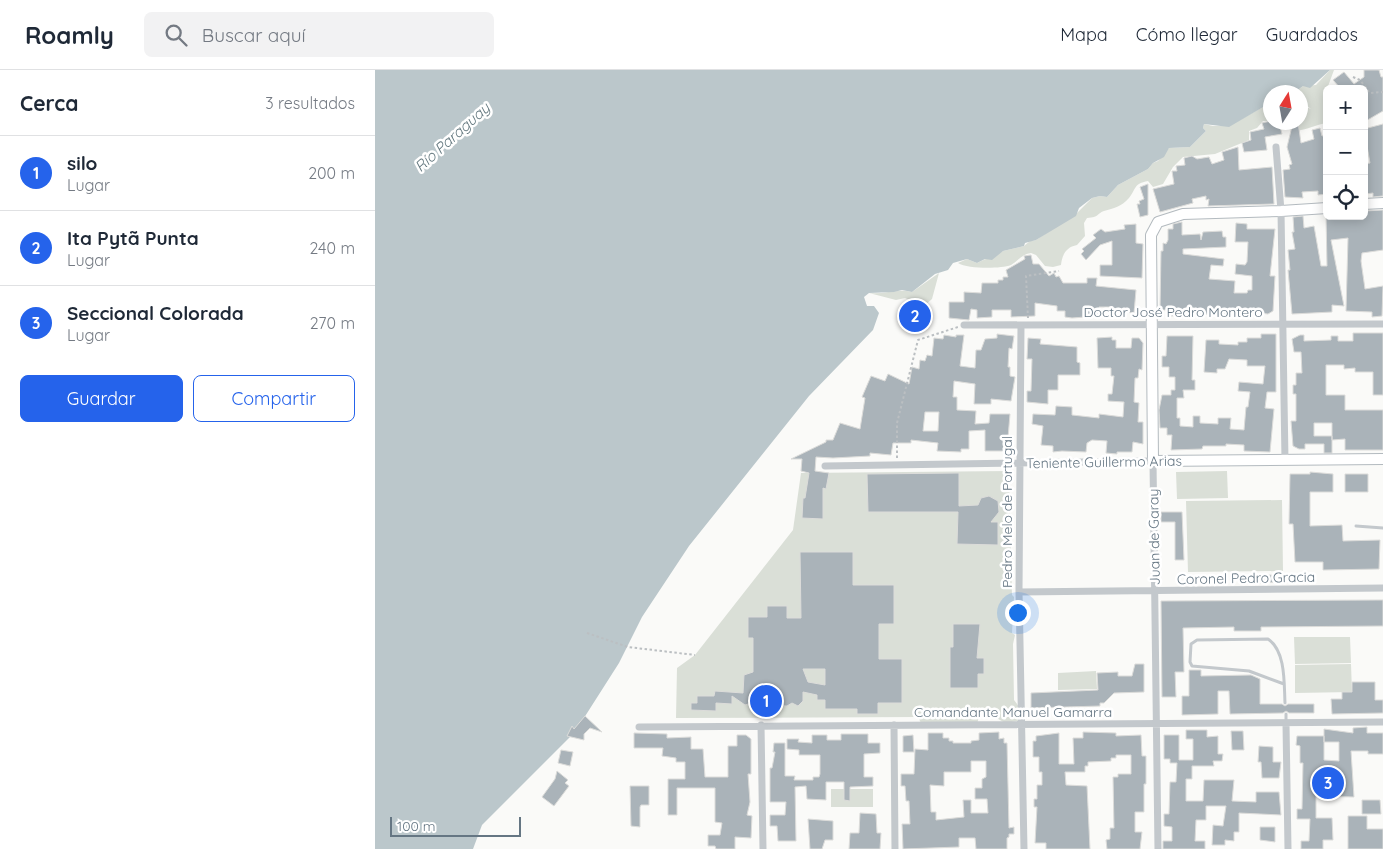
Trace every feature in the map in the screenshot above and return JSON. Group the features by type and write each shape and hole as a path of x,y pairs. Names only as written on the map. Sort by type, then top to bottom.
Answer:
{"street":[{"path":"1276,147 1281,211 1285,460"},
{"path":"1368,204 1383,203"},
{"path":"1281,211 1323,208"},
{"name":"Juan de Garay","path":"1158,849 1155,724 1151,235 1155,226 1163,219 1183,214 1281,211"},
{"name":"Doctor José Pedro Montero","path":"964,325 1383,324"},
{"name":"Pedro Melo de Portugal","path":"1024,325 1019,463 1019,592 1024,849"},
{"name":"Teniente Guillermo Arias","path":"825,466 1383,458"},
{"name":"Coronel Pedro Gracia","path":"1019,592 1383,588"},
{"name":"Comandante Manuel Gamarra","path":"641,727 761,724 1023,725 1383,722"},
{"path":"761,724 763,849"},
{"path":"1287,724 1288,849"},
{"path":"894,725 895,849"}],"lane":[{"path":"1356,526 1383,528"},
{"path":"1284,684 1249,671 1192,666 1190,662 1191,644 1197,640 1268,639 1275,646 1281,661 1284,684 1285,703"},
{"path":"1286,714 1287,724"}],"path":[{"path":"1353,77 1360,80 1370,93 1383,92"},
{"path":"1024,325 1026,276 1059,271"},
{"path":"897,465 897,423 918,340 964,325"},
{"path":"587,633 628,647 695,655"}],"shaded area":[{"path":"1330,70 1334,70 1328,85 1323,85 1323,124 1308,128 1308,108 1311,109 1308,107 1308,86 1316,85"},
{"path":"1263,107 1263,121 1257,128 1249,131 1249,140 1215,154 1183,157 1173,167 1163,184 1153,187 1148,181 1140,184 1129,198 1117,207 1087,218 1084,223 1085,236 1077,245 1065,252 1061,265 1045,266 1036,255 1031,253 1023,256 1011,265 999,267 984,268 958,263 967,259 977,263 1003,251 1024,246 1030,241 1036,240 1077,213 1092,198 1107,197 1118,185 1148,169 1169,148 1190,147 1206,131 1203,128 1204,124 1229,126"},
{"path":"939,273 932,299 924,306 905,298 896,300 869,293 912,292"},
{"path":"1009,471 1011,549 1014,553 1011,563 1012,595 1014,597 1012,633 1015,635 1013,644 1014,700 1020,708 1018,721 1005,723 995,717 979,717 977,724 921,723 918,717 676,718 677,668 695,655 793,530 801,473"},
{"path":"1227,471 1228,498 1177,499 1176,472"},
{"path":"1282,500 1283,571 1188,572 1186,501"},
{"path":"1294,637 1350,637 1351,663 1295,664"},
{"path":"1351,664 1352,692 1295,693 1295,665"},
{"path":"1096,671 1097,689 1058,690 1058,673"},
{"path":"831,789 873,789 873,807 831,807"}],"water":[{"name":"Río Paraguay","path":"375,70 1330,70 1310,88 1308,85 1263,85 1263,107 1229,127 1204,124 1203,128 1206,131 1190,147 1169,148 1164,157 1153,163 1148,169 1118,185 1107,197 1092,198 1079,208 1076,216 1036,240 1025,243 1024,246 1003,251 992,260 985,259 977,263 967,259 953,263 948,270 935,274 912,292 902,290 869,293 864,297 867,306 874,306 879,313 873,330 809,396 689,546 642,617 619,663 575,732 482,825 473,849 375,849"}],"building":[{"path":"1364,70 1379,70 1381,77 1383,77 1383,111 1368,120 1368,85 1337,85 1333,80 1344,72 1354,84 1364,77"},
{"path":"1383,124 1383,196 1373,197 1373,193 1368,194 1368,163 1370,163 1368,128"},
{"path":"1320,128 1323,136 1323,194 1318,195 1318,191 1302,192 1303,198 1285,197 1283,170 1290,169 1289,165 1292,164 1287,147 1291,130 1299,130 1301,143 1314,139 1312,130"},
{"path":"1263,129 1281,130 1282,134 1265,137 1267,150 1244,152 1242,143 1251,140 1250,132"},
{"path":"1238,147 1239,170 1272,167 1274,204 1208,206 1209,199 1206,200 1206,196 1192,199 1193,203 1160,212 1153,189 1174,184 1172,171 1177,171 1176,166 1185,165 1184,158 1192,156 1197,159 1209,157 1212,164 1224,160 1222,152"},
{"path":"1148,184 1148,215 1140,217 1137,204 1140,204 1139,201 1144,199 1140,187"},
{"path":"1383,210 1383,250 1362,253 1361,261 1365,289 1383,286 1382,316 1372,317 1372,312 1346,311 1348,238 1331,240 1344,306 1332,305 1332,312 1292,314 1288,250 1295,249 1292,232 1294,232 1293,217 1303,216 1304,228 1314,226 1321,266 1327,266 1326,220 1368,220 1368,211"},
{"path":"1182,222 1182,235 1200,234 1201,240 1203,232 1222,231 1223,237 1226,237 1226,247 1183,249 1183,254 1224,259 1223,266 1211,265 1209,279 1235,281 1234,293 1247,293 1248,290 1252,290 1252,276 1235,274 1236,264 1245,265 1247,262 1248,242 1235,242 1236,223 1247,224 1247,229 1275,229 1270,276 1275,276 1273,311 1268,314 1245,311 1245,315 1200,314 1200,316 1169,316 1170,310 1160,310 1161,251 1163,251 1163,243 1166,244 1168,240 1168,229 1173,229 1173,224"},
{"path":"1136,224 1136,243 1143,244 1142,278 1100,276 1100,265 1112,265 1112,241 1100,245 1086,260 1081,254 1084,251 1082,249 1096,238 1093,235 1101,229 1105,232 1125,229 1124,225"},
{"path":"1031,255 1033,264 1039,264 1049,276 1054,273 1056,277 1059,276 1063,283 1087,283 1087,278 1097,278 1096,286 1136,290 1134,313 1112,311 1113,307 1099,307 1099,316 1072,318 1065,317 1065,311 1057,311 1057,306 1035,303 1035,316 1011,317 1011,310 992,310 992,317 977,318 977,310 971,309 969,320 949,318 949,302 964,302 964,292 981,293 982,283 998,283 998,280 1003,280 1003,277 1008,277 1006,270 1025,259 1024,256"},
{"path":"1353,333 1383,333 1383,395 1373,395 1373,372 1355,372 1355,368 1344,369 1344,365 1326,365 1326,395 1345,395 1345,410 1383,410 1383,450 1345,450 1345,439 1332,440 1332,453 1324,453 1324,444 1305,444 1305,449 1293,446 1291,421 1296,421 1296,394 1293,394 1293,385 1296,385 1296,373 1302,373 1301,352 1294,352 1292,339 1304,335 1304,341 1331,340 1331,336 1338,336 1338,341 1353,341","holes":["1314,423 1332,423 1332,436 1314,436"]},
{"path":"997,334 1014,336 1012,349 1009,348 1008,367 1010,367 1010,376 1015,377 1011,401 991,399 991,404 974,404 975,384 954,381 953,397 957,397 957,410 976,411 975,424 989,423 990,414 1010,414 1008,438 1004,438 1004,451 985,451 985,430 969,431 969,449 961,449 961,452 937,451 938,443 911,440 911,443 893,443 891,455 870,453 870,456 816,457 815,471 829,473 826,489 823,488 823,519 802,518 803,498 805,498 809,473 801,471 802,459 791,459 826,442 826,440 833,440 840,423 860,429 865,398 862,397 871,376 885,381 888,374 909,384 912,367 919,369 920,360 925,361 927,355 932,356 934,338 943,339 944,335 956,337 956,335 964,335 960,366 975,368 976,350 981,350 985,339 997,338","holes":["925,412 939,412 938,431 923,431"]},
{"path":"1261,334 1276,334 1276,392 1267,392 1265,408 1274,409 1270,452 1244,451 1244,445 1226,444 1226,446 1203,446 1202,449 1171,450 1172,435 1167,435 1167,428 1160,428 1159,410 1162,395 1171,395 1171,390 1175,390 1175,377 1169,377 1169,367 1162,367 1162,356 1166,356 1167,336 1193,336 1192,380 1195,380 1195,390 1183,390 1184,398 1177,398 1177,418 1180,418 1180,426 1193,427 1193,416 1200,416 1200,423 1218,424 1218,418 1231,418 1230,429 1244,430 1246,407 1248,407 1250,392 1238,391 1239,382 1263,384 1265,366 1247,366 1247,360 1229,359 1225,369 1217,369 1217,373 1204,372 1206,340 1219,340 1219,344 1238,345 1238,342 1247,342 1247,338 1261,338"},
{"path":"1112,337 1112,340 1116,340 1116,348 1131,348 1132,338 1139,338 1143,343 1142,370 1139,369 1138,378 1135,378 1134,402 1139,403 1138,422 1143,422 1143,444 1133,442 1132,452 1117,452 1117,454 1106,453 1107,441 1092,440 1087,443 1086,452 1053,452 1053,446 1041,445 1043,426 1032,424 1033,414 1055,415 1056,406 1072,407 1072,415 1099,418 1099,414 1123,417 1124,402 1108,401 1108,394 1112,394 1114,376 1111,376 1111,368 1098,368 1097,338"},
{"path":"1028,338 1041,339 1040,344 1077,347 1077,362 1080,363 1080,375 1058,375 1058,390 1048,390 1048,404 1027,402 1027,391 1031,391 1032,359 1027,359"},
{"path":"1310,472 1333,474 1333,492 1310,492 1310,526 1342,525 1343,541 1380,540 1379,569 1323,570 1323,562 1295,562 1293,524 1289,524 1290,474 1310,474"},
{"path":"959,473 959,506 978,505 981,498 989,496 998,501 999,512 991,522 998,522 998,545 957,544 958,512 868,512 867,474"},
{"path":"1345,474 1368,474 1368,492 1345,492"},
{"path":"1161,512 1182,512 1184,560 1175,560 1175,522 1161,522"},
{"path":"800,552 853,552 853,585 894,585 894,624 879,624 879,659 902,659 902,703 878,703 878,714 857,714 857,709 825,709 825,700 817,700 817,695 803,692 803,701 798,706 792,703 787,706 756,705 751,703 745,705 732,696 732,704 716,703 716,711 691,710 691,703 697,703 697,696 714,696 715,691 743,693 744,675 753,672 753,638 748,638 748,617 767,617 767,606 787,606 787,618 801,618","holes":["803,669 825,669 825,685 808,682"]},
{"path":"1255,575 1286,575 1286,582 1255,583"},
{"path":"1383,600 1383,626 1261,627 1261,631 1234,631 1234,627 1183,628 1184,672 1175,672 1176,697 1162,697 1161,601"},
{"path":"953,624 980,624 977,658 984,658 984,674 978,674 978,688 950,688 950,647 953,647"},
{"path":"1135,664 1144,664 1144,692 1114,693 1104,703 1100,703 1100,706 1031,708 1031,693 1098,690 1097,673 1118,672 1118,676 1132,676"},
{"path":"1189,670 1201,670 1201,676 1251,675 1260,679 1260,704 1282,704 1285,706 1288,704 1314,704 1314,713 1289,713 1286,711 1283,713 1230,714 1229,691 1218,691 1218,714 1182,715 1182,696 1189,696"},
{"path":"1352,682 1375,682 1375,700 1383,700 1383,713 1332,714 1331,699 1342,699 1342,692 1352,692"},
{"path":"585,716 602,732 590,728 584,734 584,740 567,736 572,726 574,729"},
{"path":"1367,727 1367,733 1383,733 1383,754 1368,754 1368,751 1351,751 1354,797 1316,796 1316,818 1332,818 1333,840 1323,840 1323,849 1301,849 1301,841 1309,841 1310,819 1297,819 1297,809 1302,809 1303,763 1300,763 1300,746 1296,745 1297,736 1324,736 1324,729 1353,733 1353,728","holes":["1324,742 1339,742 1339,761 1324,760"]},
{"path":"1186,730 1207,730 1207,737 1218,736 1218,754 1223,754 1222,761 1213,761 1214,766 1192,766 1192,779 1186,779 1186,801 1203,801 1204,780 1234,780 1232,801 1256,802 1256,792 1279,792 1281,815 1239,813 1239,832 1234,832 1234,841 1225,840 1225,845 1212,845 1213,825 1223,826 1226,806 1206,806 1206,820 1196,820 1195,841 1205,841 1205,849 1163,849 1163,841 1172,841 1172,827 1164,826 1164,814 1169,814 1170,782 1176,782 1177,763 1170,763 1170,759 1164,759 1164,735 1179,735 1179,760 1193,760 1193,739 1186,739"},
{"path":"1231,731 1243,731 1244,750 1232,750"},
{"path":"999,732 999,739 1004,738 1004,743 1007,743 1009,828 1014,827 1014,834 1009,834 1007,838 1007,849 976,849 975,838 959,838 959,847 903,849 902,824 910,824 909,801 906,801 905,786 901,786 901,774 914,774 915,749 928,750 928,733 943,733 943,738 949,738 949,741 953,741 953,743 971,743 971,741 979,740 979,733","holes":["971,761 986,761 986,777 982,779 982,788 975,788 975,799 987,799 988,813 971,813 971,800 963,800 964,817 936,820 936,812 931,812 930,785 944,786 944,772 971,772"]},
{"path":"1083,732 1116,733 1116,736 1141,735 1142,756 1146,756 1146,784 1144,784 1144,812 1135,812 1135,832 1142,832 1140,849 1107,849 1106,840 1110,839 1110,828 1114,828 1113,777 1118,777 1118,774 1131,774 1131,755 1116,755 1116,758 1111,758 1111,761 1088,762 1088,766 1085,766 1085,772 1065,772 1066,785 1087,786 1090,849 1046,849 1046,843 1035,843 1037,807 1034,807 1034,799 1037,799 1037,785 1042,785 1042,772 1039,772 1039,757 1033,757 1033,741 1036,741 1036,736 1059,733 1059,764 1074,764 1073,738 1083,738"},
{"path":"634,733 667,734 667,738 691,737 691,749 703,749 705,777 728,777 728,746 737,746 737,735 746,735 751,739 751,774 748,774 750,802 747,815 752,816 751,838 735,837 735,849 716,849 715,846 708,846 708,835 720,835 722,823 715,822 715,788 677,788 677,815 668,815 668,779 685,779 685,762 676,762 676,758 662,756 663,748 634,748"},
{"path":"841,734 868,734 868,743 880,743 880,753 864,754 864,777 873,777 873,786 850,787 850,801 844,800 844,782 826,782 826,800 807,799 806,786 795,787 796,841 778,841 777,826 770,826 770,815 785,815 786,802 770,802 770,768 772,768 775,752 773,752 774,743 785,743 785,776 795,776 794,780 813,780 813,777 819,777 820,774 820,755 799,755 799,750 787,749 787,739 799,739 798,742 812,743 812,735 827,735 827,740 841,740"},
{"path":"913,735 914,752 903,752 903,736"},
{"path":"1259,746 1273,747 1273,762 1281,762 1279,778 1262,778 1261,762 1258,762"},
{"path":"561,750 573,752 570,766 558,763"},
{"path":"557,771 568,780 565,783 569,786 554,806 542,797 555,779"},
{"path":"630,786 649,786 649,805 641,805 640,807 640,827 631,826"},
{"path":"1362,800 1380,800 1381,814 1362,814"},
{"path":"860,813 876,814 877,833 881,833 880,849 849,849 850,833 859,833"},
{"path":"1348,816 1367,816 1367,829 1383,829 1383,849 1348,849"},
{"path":"808,819 833,821 833,840 825,840 822,849 810,849"},
{"path":"1260,827 1275,827 1275,842 1260,840"}],"place":[{"name":"Ita Pytã Punta","path":"915,316"},
{"name":"silo","path":"766,701"},
{"name":"Seccional Colorada","path":"1328,783"}]}
